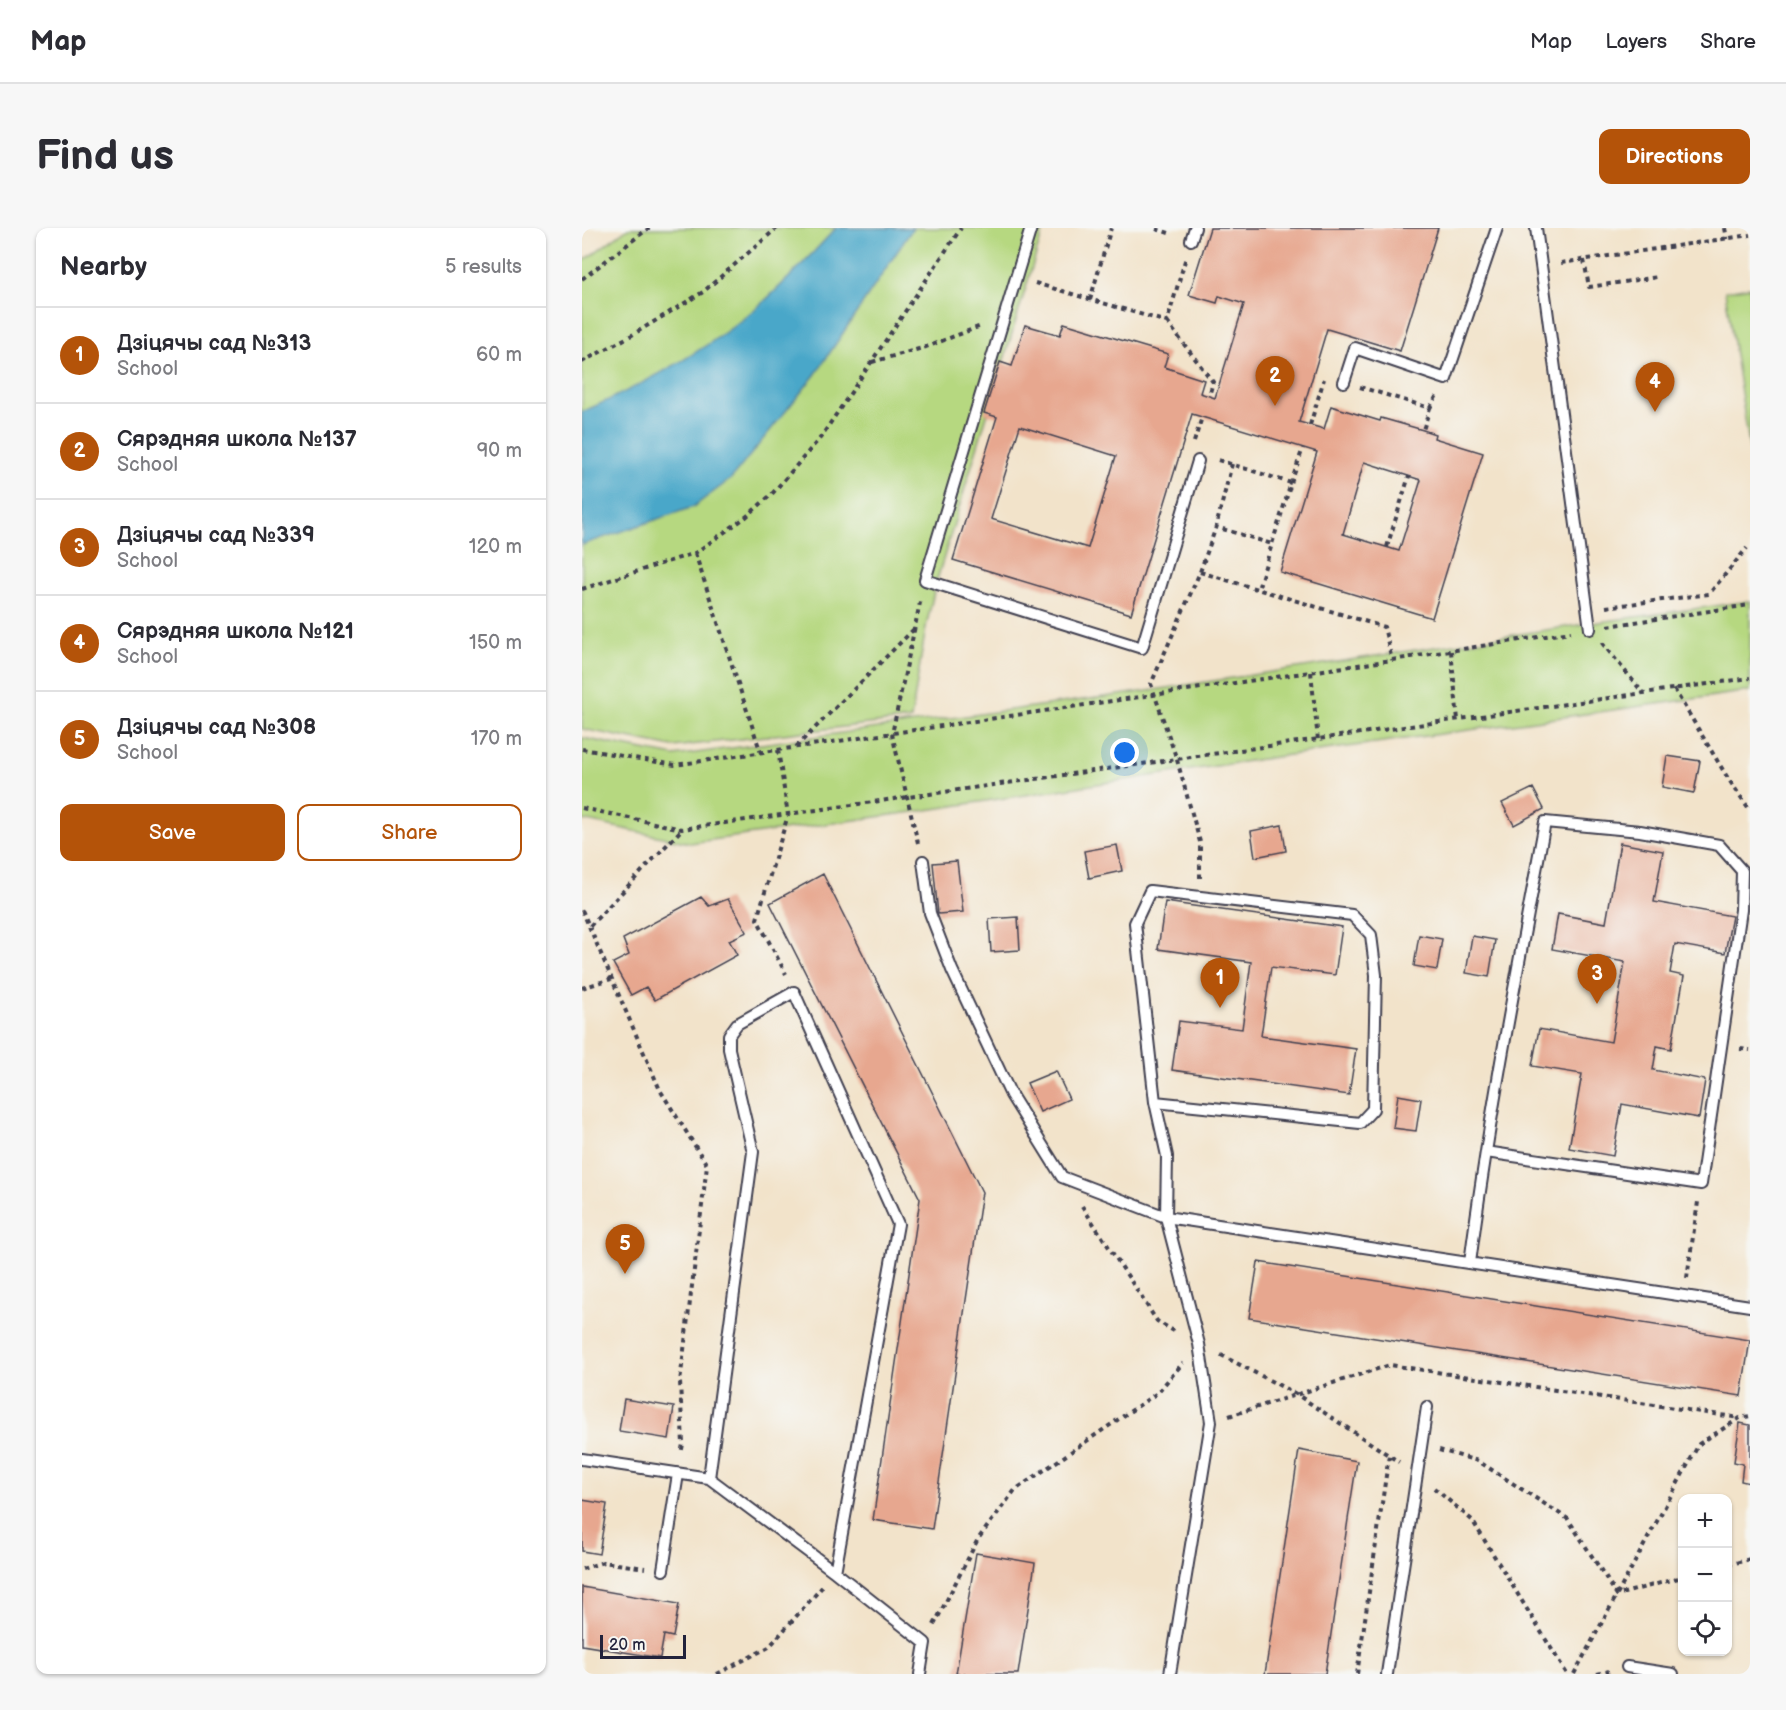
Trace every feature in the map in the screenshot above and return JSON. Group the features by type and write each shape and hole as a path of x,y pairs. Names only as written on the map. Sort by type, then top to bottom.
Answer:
{"lane":[{"path":"1031,228 925,580 1142,648 1198,461"},
{"path":"1191,240 1195,228"},
{"path":"1344,382 1355,348 1446,379 1497,228"},
{"path":"1536,228 1590,628"},
{"path":"1470,1263 1486,1152 1545,822 1640,831 1719,845 1742,871 1741,910 1701,1184 1486,1152"},
{"path":"923,861 930,913 952,970 1011,1095 1062,1176 1125,1203 1166,1217 1750,1306"},
{"path":"1155,1102 1360,1123 1373,1109 1376,975 1371,935 1352,915 1150,891 1135,923 1155,1102 1167,1156 1166,1217 1199,1344 1211,1422 1170,1674"},
{"path":"709,1478 753,1152 729,1050 729,1035 737,1024 794,992 898,1224 835,1572"},
{"path":"1387,1674 1426,1407"},
{"path":"582,1459 709,1478 925,1643 920,1674"},
{"path":"663,1570 678,1474"},
{"path":"1627,1667 1673,1674"}],"path":[{"path":"582,279 649,228"},
{"path":"582,362 703,292 777,228"},
{"path":"582,589 694,553 746,517 771,495 821,437 961,228"},
{"path":"1090,300 1111,228"},
{"path":"1155,228 1191,240 1167,322"},
{"path":"1725,228 1727,239"},
{"path":"1541,266 1750,235"},
{"path":"1584,260 1589,287 1658,277"},
{"path":"1017,278 1167,322 1213,382 1209,396"},
{"path":"871,363 926,348 1006,316"},
{"path":"1310,425 1324,376 1430,408 1423,430"},
{"path":"1191,452 1202,417"},
{"path":"1258,589 1303,448"},
{"path":"1212,458 1291,483"},
{"path":"1200,897 1200,842 1177,760 1151,684 1200,572 1216,527 1232,464"},
{"path":"1387,547 1409,476"},
{"path":"1216,527 1272,544"},
{"path":"1588,610 1708,594 1747,548"},
{"path":"694,553 761,753"},
{"path":"1200,572 1384,627 1392,660"},
{"path":"923,861 892,734 925,580"},
{"path":"582,749 675,765 1750,606"},
{"path":"795,748 915,628"},
{"path":"1590,628 1644,693"},
{"path":"1451,651 1458,720"},
{"path":"1311,672 1318,740"},
{"path":"582,808 682,829 1750,678"},
{"path":"1674,689 1729,780 1750,810"},
{"path":"778,750 788,815 757,919 794,992"},
{"path":"590,926 682,829"},
{"path":"582,910 660,1090 707,1165 680,1382 682,1444 678,1474"},
{"path":"582,988 611,979"},
{"path":"1685,1296 1701,1184"},
{"path":"925,1643 978,1539 1015,1490 1157,1393 1199,1344 1157,1322 1081,1206"},
{"path":"1211,1422 1390,1365 1740,1418 1750,1416"},
{"path":"1574,1674 1700,1444 1740,1418"},
{"path":"1421,1444 1478,1461 1568,1519 1617,1595"},
{"path":"1357,1674 1389,1455"},
{"path":"1732,1564 1750,1559"},
{"path":"582,1569 603,1562 663,1570"},
{"path":"717,1674 769,1647 835,1572"},
{"path":"1617,1595 1678,1578"}],"green space":[{"path":"628,228 1044,228 936,583 926,627 911,719 673,747 582,729 582,262"},
{"path":"1750,287 1750,450 1725,291"},
{"path":"1750,601 1750,691 1282,756 927,810 690,843 582,820 582,738 674,756 1141,692"}],"water":[{"path":"836,228 913,228 815,375 731,479 693,507 582,545 582,412 653,377 721,336 772,294"}],"building":[{"path":"1210,228 1438,228 1400,351 1327,329 1299,422 1324,429 1331,406 1380,421 1381,418 1423,430 1435,434 1434,438 1483,453 1432,618 1280,572 1317,452 1192,414 1131,614 953,560 997,417 984,413 1000,362 1012,366 1025,325 1060,335 1064,323 1168,354 1164,367 1204,380 1200,393 1215,398 1244,304 1219,296 1217,303 1189,295","holes":["1020,426 1116,456 1088,548 991,519","1364,462 1421,480 1399,551 1343,534"]},
{"path":"1667,756 1700,761 1694,793 1662,787"},
{"path":"1533,788 1544,809 1514,825 1502,803"},
{"path":"1282,825 1286,851 1255,857 1251,831"},
{"path":"1620,843 1663,851 1654,902 1732,916 1725,953 1675,944 1670,973 1684,976 1671,1049 1657,1046 1653,1070 1705,1080 1699,1118 1622,1104 1613,1156 1569,1148 1582,1074 1532,1066 1539,1029 1611,1042 1625,962 1552,949 1558,914 1606,923"},
{"path":"1117,845 1122,871 1089,878 1084,851"},
{"path":"957,861 963,912 938,914 933,863"},
{"path":"823,874 982,1192 932,1529 873,1520 920,1199 770,903"},
{"path":"701,897 709,906 728,899 747,932 729,940 737,955 655,1000 646,987 631,995 613,963 629,955 623,939"},
{"path":"1165,902 1342,927 1335,975 1271,967 1261,1036 1356,1049 1349,1095 1172,1070 1179,1021 1242,1029 1251,962 1158,949"},
{"path":"1018,917 1020,950 991,952 989,919"},
{"path":"1419,935 1442,939 1437,970 1414,966"},
{"path":"1472,936 1495,940 1489,977 1466,973"},
{"path":"1056,1071 1069,1099 1040,1112 1027,1083"},
{"path":"1398,1095 1421,1099 1416,1131 1393,1128"},
{"path":"1258,1262 1750,1340 1741,1396 1249,1318"},
{"path":"624,1399 674,1407 669,1439 619,1431"},
{"path":"1740,1423 1750,1425 1750,1483 1741,1481 1743,1464 1734,1462"},
{"path":"1299,1450 1357,1461 1325,1674 1265,1674"},
{"path":"582,1500 607,1504 599,1554 582,1551"},
{"path":"976,1553 1035,1563 1018,1674 956,1674"},
{"path":"582,1587 679,1604 673,1637 664,1635 660,1658 582,1645"}],"place":[{"name":"Сярэдняя школа №137","path":"1275,406"},
{"name":"Сярэдняя школа №121","path":"1655,412"},
{"name":"Дзіцячы сад №339","path":"1597,1004"},
{"name":"Дзіцячы сад №313","path":"1220,1008"},
{"name":"Дзіцячы сад №308","path":"625,1274"}]}
